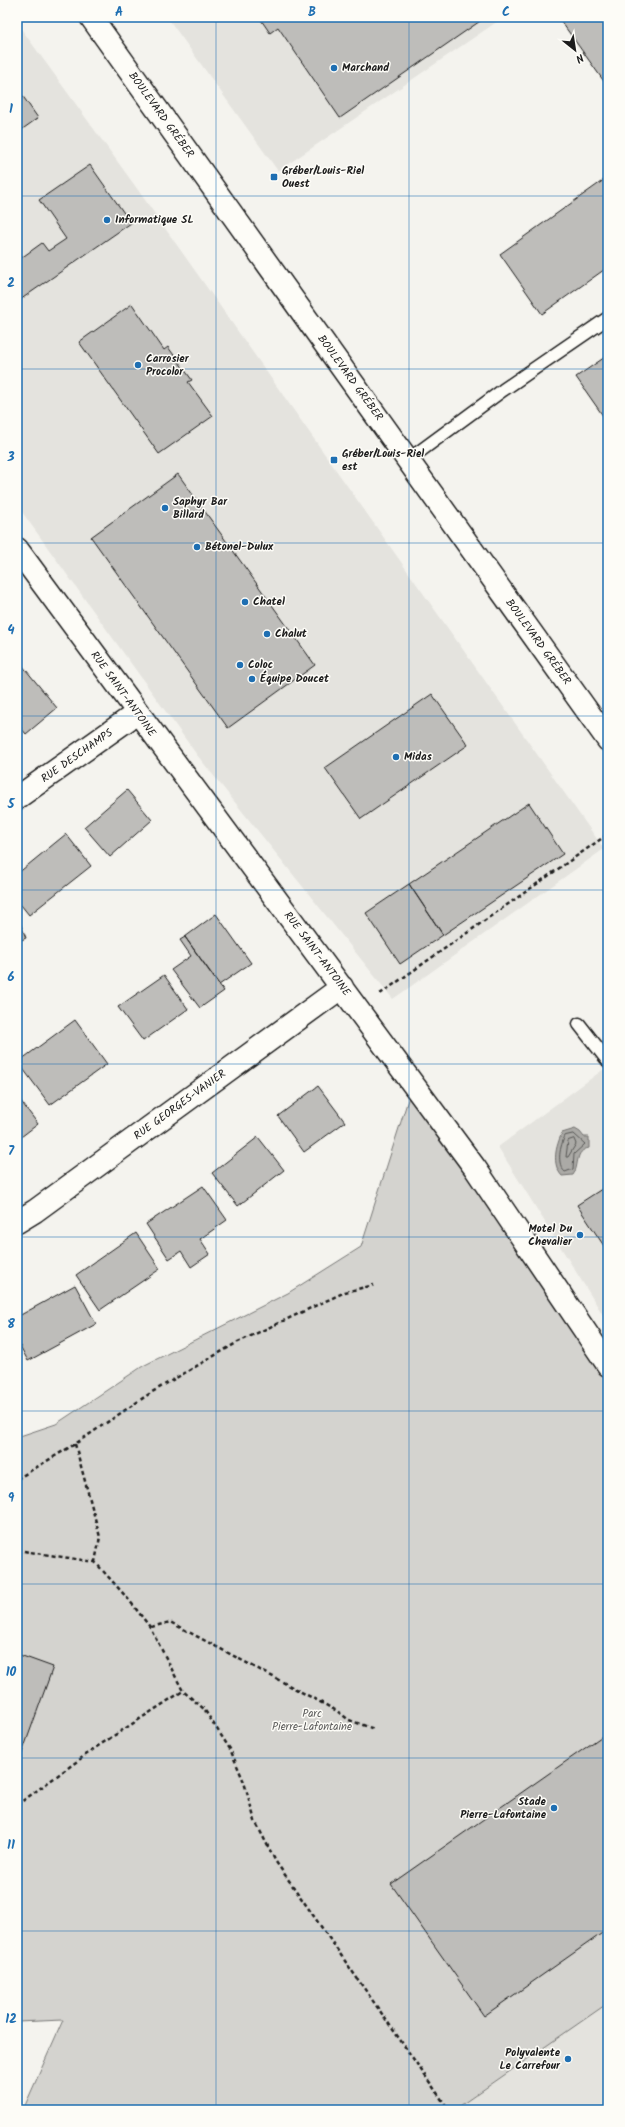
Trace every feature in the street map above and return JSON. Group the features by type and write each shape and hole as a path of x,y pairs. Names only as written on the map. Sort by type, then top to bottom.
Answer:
{"street":[{"name":"BOULEVARD GRÉBER","path":"91,17 608,740"},
{"name":"RUE SAINT-ANTOINE","path":"17,548 137,713 475,1168 608,1365"},
{"name":"RUE DESCHAMPS","path":"17,798 137,713"},
{"name":"RUE GEORGES-VANIER","path":"17,1222 42,1206 342,987"}],"lane":[{"path":"408,460 503,390 608,318"},
{"path":"579,1024 608,1061"}],"path":[{"path":"358,1009 608,834"},
{"path":"17,1480 152,1392 238,1342 345,1292 374,1285"},
{"path":"74,1444 100,1537 95,1562"},
{"path":"17,1550 95,1562 105,1571 150,1627 183,1691 204,1709 230,1749 244,1782 255,1821 276,1862 449,2110"},
{"path":"150,1627 170,1622 337,1710 349,1720 374,1729"},
{"path":"17,1805 98,1746 183,1691"}],"shaded area":[{"path":"167,17 504,17 278,171"},
{"path":"17,23 133,183 604,849 393,999 197,755 17,505"},
{"name":"Motel Du Chevalier","path":"608,1066 608,1323 498,1147"},
{"name":"Polyvalente Le Carrefour","path":"608,2003 608,2110 454,2110 568,2030"}],"green space":[{"name":"Parc Pierre-Lafontaine","path":"413,1084 608,1365 608,2003 454,2110 23,2110 63,2020 17,2022 17,1437 56,1424 143,1366 288,1293 361,1247"}],"water":[{"path":"575,1129 584,1137 589,1137 589,1148 581,1152 579,1155 573,1175 562,1176 557,1166 556,1149 562,1133"}],"building":[{"path":"259,17 486,17 340,118 278,27 270,33"},
{"path":"558,17 608,17 608,87"},
{"path":"22,95 38,118 17,133 17,98"},
{"path":"90,165 131,223 17,302 17,261 42,243 48,251 66,239 39,200"},
{"path":"608,177 608,267 542,314 500,254"},
{"name":"Carrosier Procolor","path":"132,304 164,350 168,347 192,380 188,382 213,416 159,454 79,342"},
{"path":"608,355 608,423 576,377"},
{"path":"178,474 315,665 228,728 91,537"},
{"path":"17,659 57,708 26,734 17,723"},
{"name":"Midas","path":"432,694 468,745 361,819 325,768"},
{"path":"127,790 152,820 110,857 84,827"},
{"path":"529,803 563,854 443,935 409,884"},
{"path":"66,834 91,866 29,915 17,900 17,874"},
{"path":"409,884 443,935 400,964 366,913"},
{"path":"216,914 251,963 219,985 185,937"},
{"path":"17,915 26,938 17,942"},
{"path":"185,937 224,991 200,1008 171,970 191,956 180,940"},
{"path":"164,975 188,1009 143,1041 118,1007"},
{"path":"75,1020 107,1064 50,1105 18,1062"},
{"path":"318,1086 345,1122 304,1152 278,1116"},
{"path":"17,1096 38,1124 17,1140"},
{"path":"258,1137 284,1170 238,1206 212,1173"},
{"path":"608,1185 608,1252 577,1205"},
{"path":"203,1186 227,1220 200,1239 210,1254 191,1267 181,1251 169,1259 146,1224"},
{"path":"136,1233 160,1269 100,1310 76,1275"},
{"path":"75,1285 96,1324 28,1361 17,1340 17,1317"},
{"path":"17,1654 53,1667 17,1767"},
{"name":"Stade Pierre-Lafontaine","path":"608,1732 608,1929 484,2016 391,1884"}],"place":[{"name":"Marchand","path":"334,68"},
{"name":"Gréber/Louis-Riel Ouest","path":"274,177"},
{"name":"Informatique SL","path":"107,220"},
{"name":"Carrosier Procolor","path":"138,365"},
{"name":"Gréber/Louis-Riel est","path":"334,460"},
{"name":"Saphyr Bar Billard","path":"165,508"},
{"name":"Bétonel-Dulux","path":"197,547"},
{"name":"Chatel","path":"245,602"},
{"name":"Chalut","path":"267,634"},
{"name":"Coloc","path":"240,665"},
{"name":"Équipe Doucet","path":"252,679"},
{"name":"Midas","path":"396,757"},
{"name":"Motel Du Chevalier","path":"580,1235"},
{"name":"Stade Pierre-Lafontaine","path":"554,1808"},
{"name":"Polyvalente Le Carrefour","path":"568,2059"}]}
